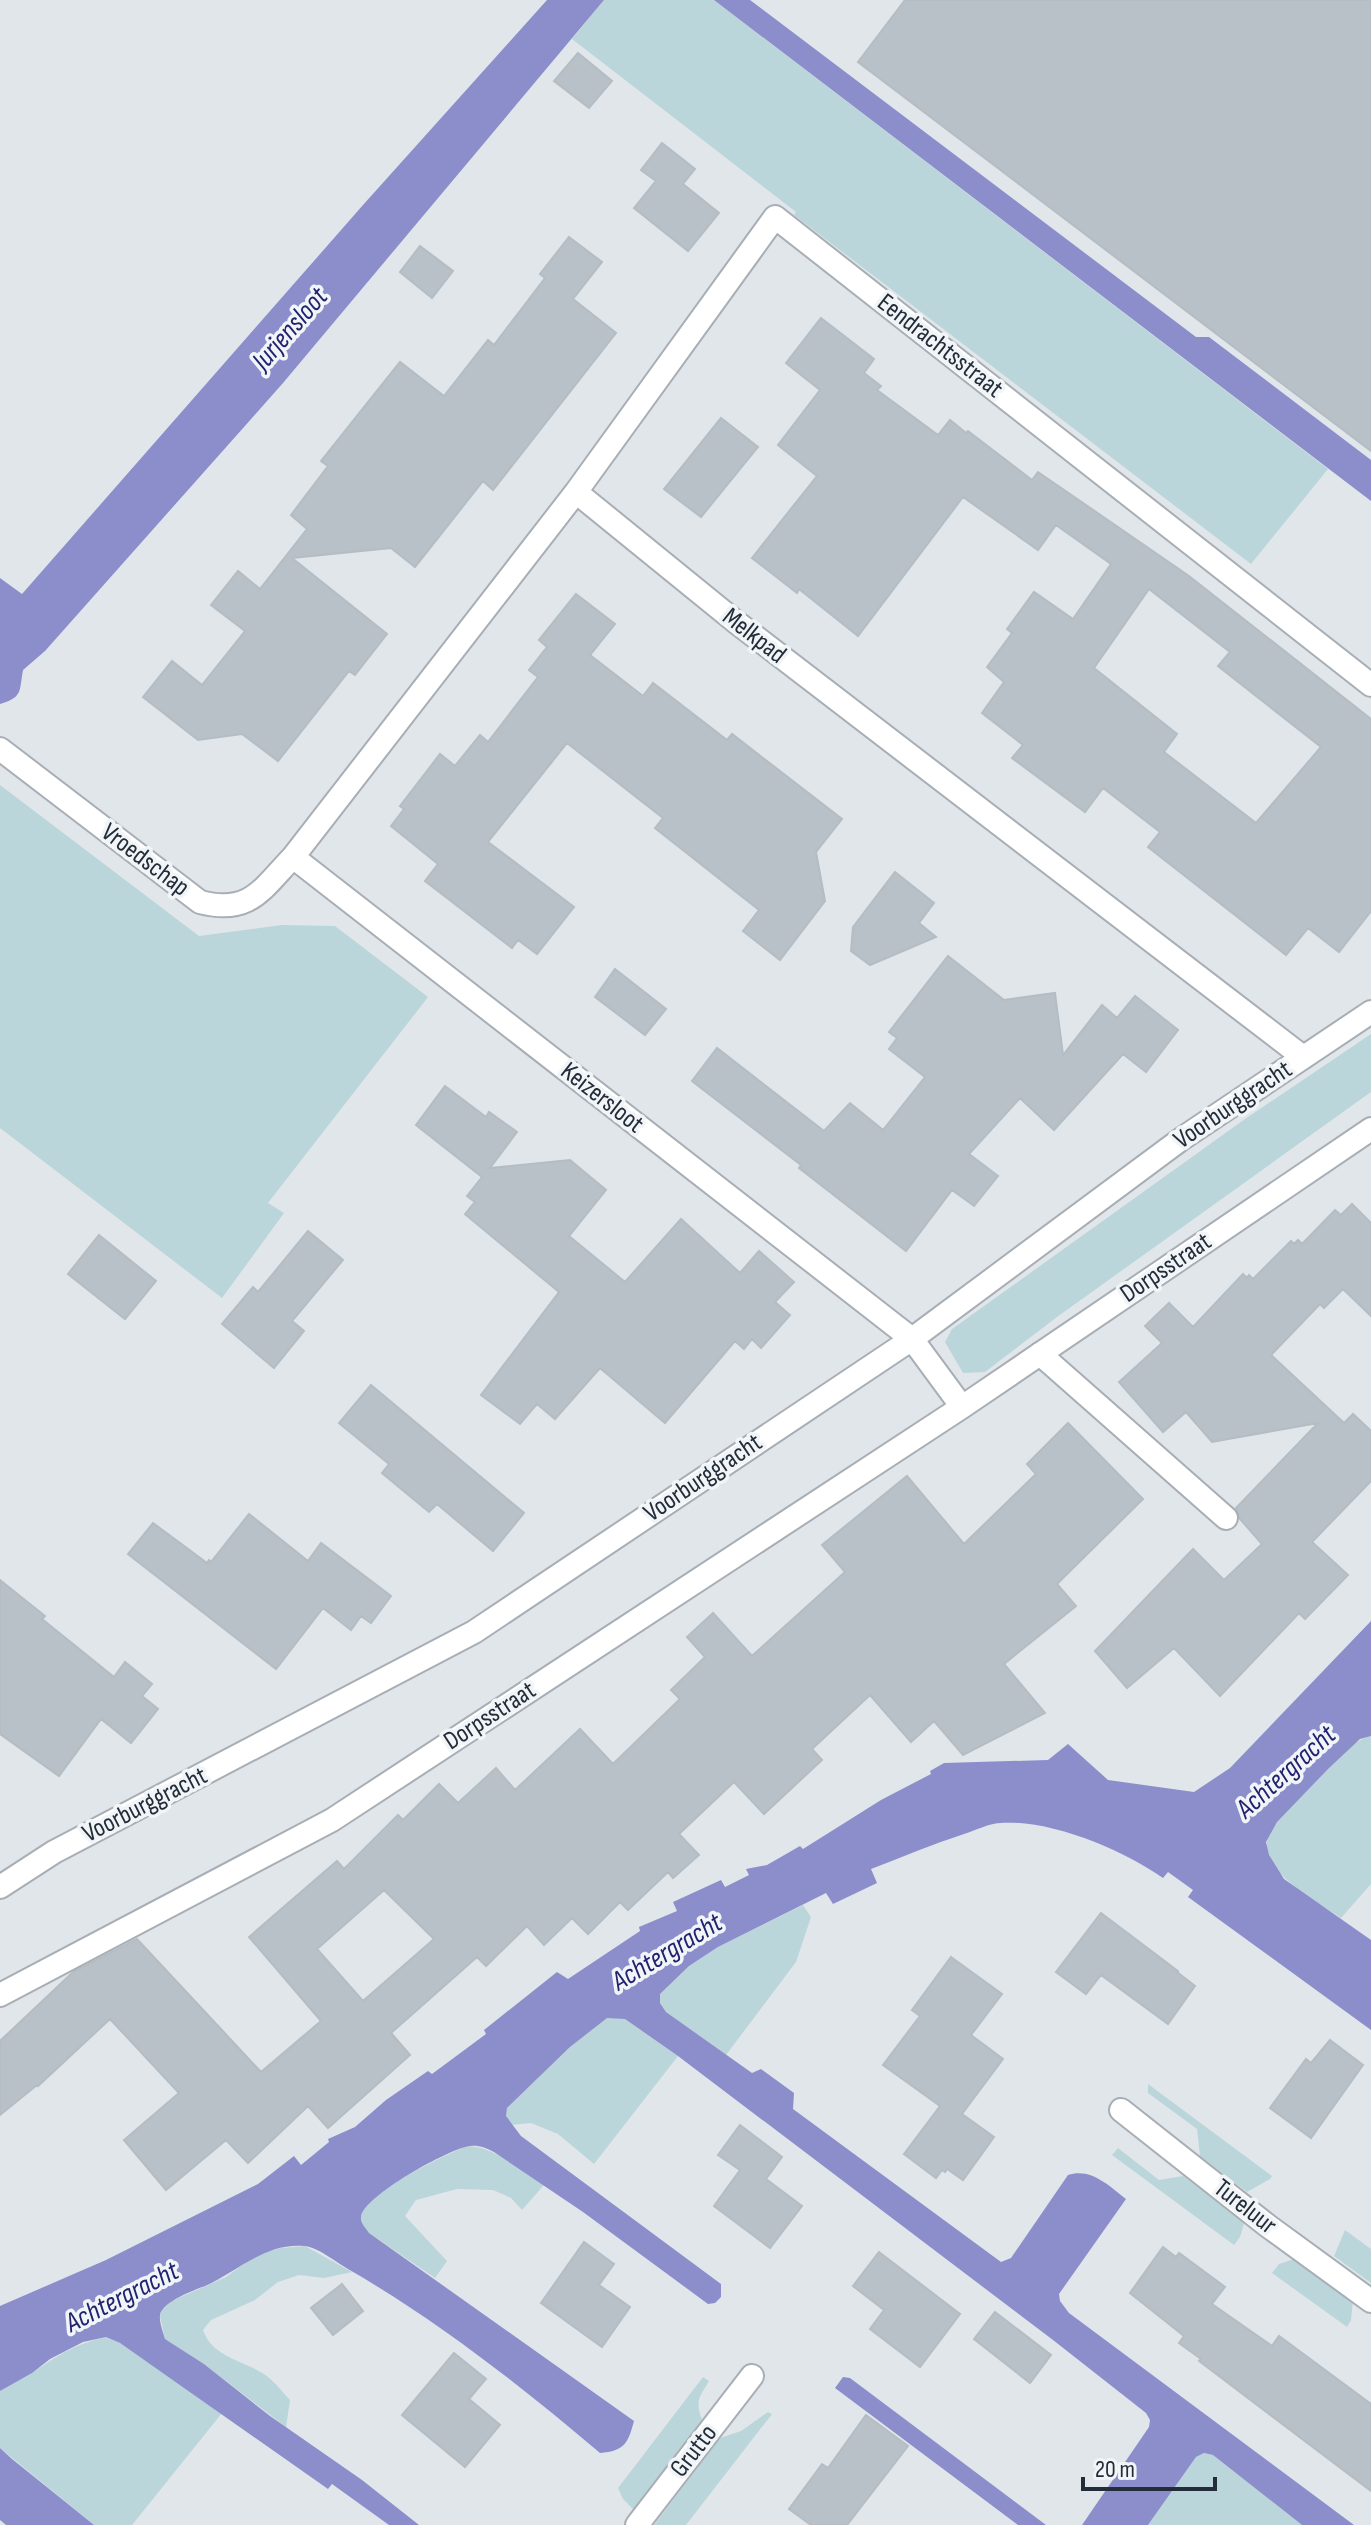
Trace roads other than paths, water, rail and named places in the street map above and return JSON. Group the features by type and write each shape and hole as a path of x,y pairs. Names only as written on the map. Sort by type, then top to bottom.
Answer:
{"street":[{"name":"Eendrachtsstraat","path":"576,492 775,217 1371,685"},
{"path":"293,857 576,492"},
{"name":"Melkpad","path":"576,492 736,622 1303,1057"},
{"name":"Vroedschap","path":"0,749 200,902 220,907 249,900 293,857"},
{"name":"Keizersloot","path":"293,857 912,1339"},
{"name":"Voorburggracht","path":"0,1887 54,1852 474,1632 912,1339 1180,1140 1371,1012"},
{"name":"Dorpsstraat","path":"0,1995 332,1820 962,1407 1371,1129"},
{"path":"912,1339 962,1407"},
{"path":"1040,1354 1226,1518"},
{"name":"Tureluur","path":"1121,2110 1268,2226 1371,2301"},
{"name":"Grutto","path":"637,2525 752,2376"}],"water":[{"name":"Jurjensloot","path":"547,0 604,0 283,383 45,651 23,670 16,696 0,704 0,578 22,594"},
{"path":"714,0 750,0 1196,337 1209,337 1371,460 1371,501"},
{"name":"Achtergracht","path":"1371,1621 1371,1736 1360,1739 1329,1768 1277,1822 1266,1842 1269,1855 1284,1879 1371,1940 1371,2030 1188,1897 1193,1890 1168,1872 1163,1878 1128,1857 1085,1838 1020,1823 986,1826 871,1869 877,1883 833,1904 826,1893 718,1947 689,1966 660,1994 660,2003 666,2012 752,2073 761,2069 794,2093 793,2109 1001,2262 1011,2258 1068,2175 1092,2176 1113,2188 1126,2199 1059,2294 1060,2301 1069,2313 1354,2525 1302,2525 1213,2455 1204,2453 1196,2457 1148,2525 1082,2525 1149,2427 1150,2420 1146,2413 678,2056 625,2019 607,2018 570,2047 507,2108 506,2116 521,2136 721,2284 721,2297 715,2303 708,2304 583,2212 494,2152 479,2146 445,2155 408,2175 376,2198 365,2208 361,2217 369,2233 634,2421 627,2440 620,2448 600,2453 446,2332 316,2249 305,2246 278,2248 265,2253 172,2301 160,2315 165,2339 204,2364 419,2525 389,2525 332,2484 328,2489 120,2343 106,2337 83,2342 0,2391 0,2306 106,2260 258,2184 294,2156 301,2165 329,2142 328,2139 355,2127 386,2100 428,2071 432,2074 486,2034 484,2030 557,1972 568,1979 640,1931 639,1927 677,1911 673,1902 721,1880 725,1887 749,1875 746,1869 767,1865 800,1846 803,1849 881,1800 931,1774 930,1771 944,1763 1048,1760 1068,1744 1108,1780 1194,1792 1230,1768"},
{"path":"843,2377 850,2378 1046,2525 1018,2525 835,2388"},
{"path":"0,2448 94,2525 6,2525 0,2520"}]}
